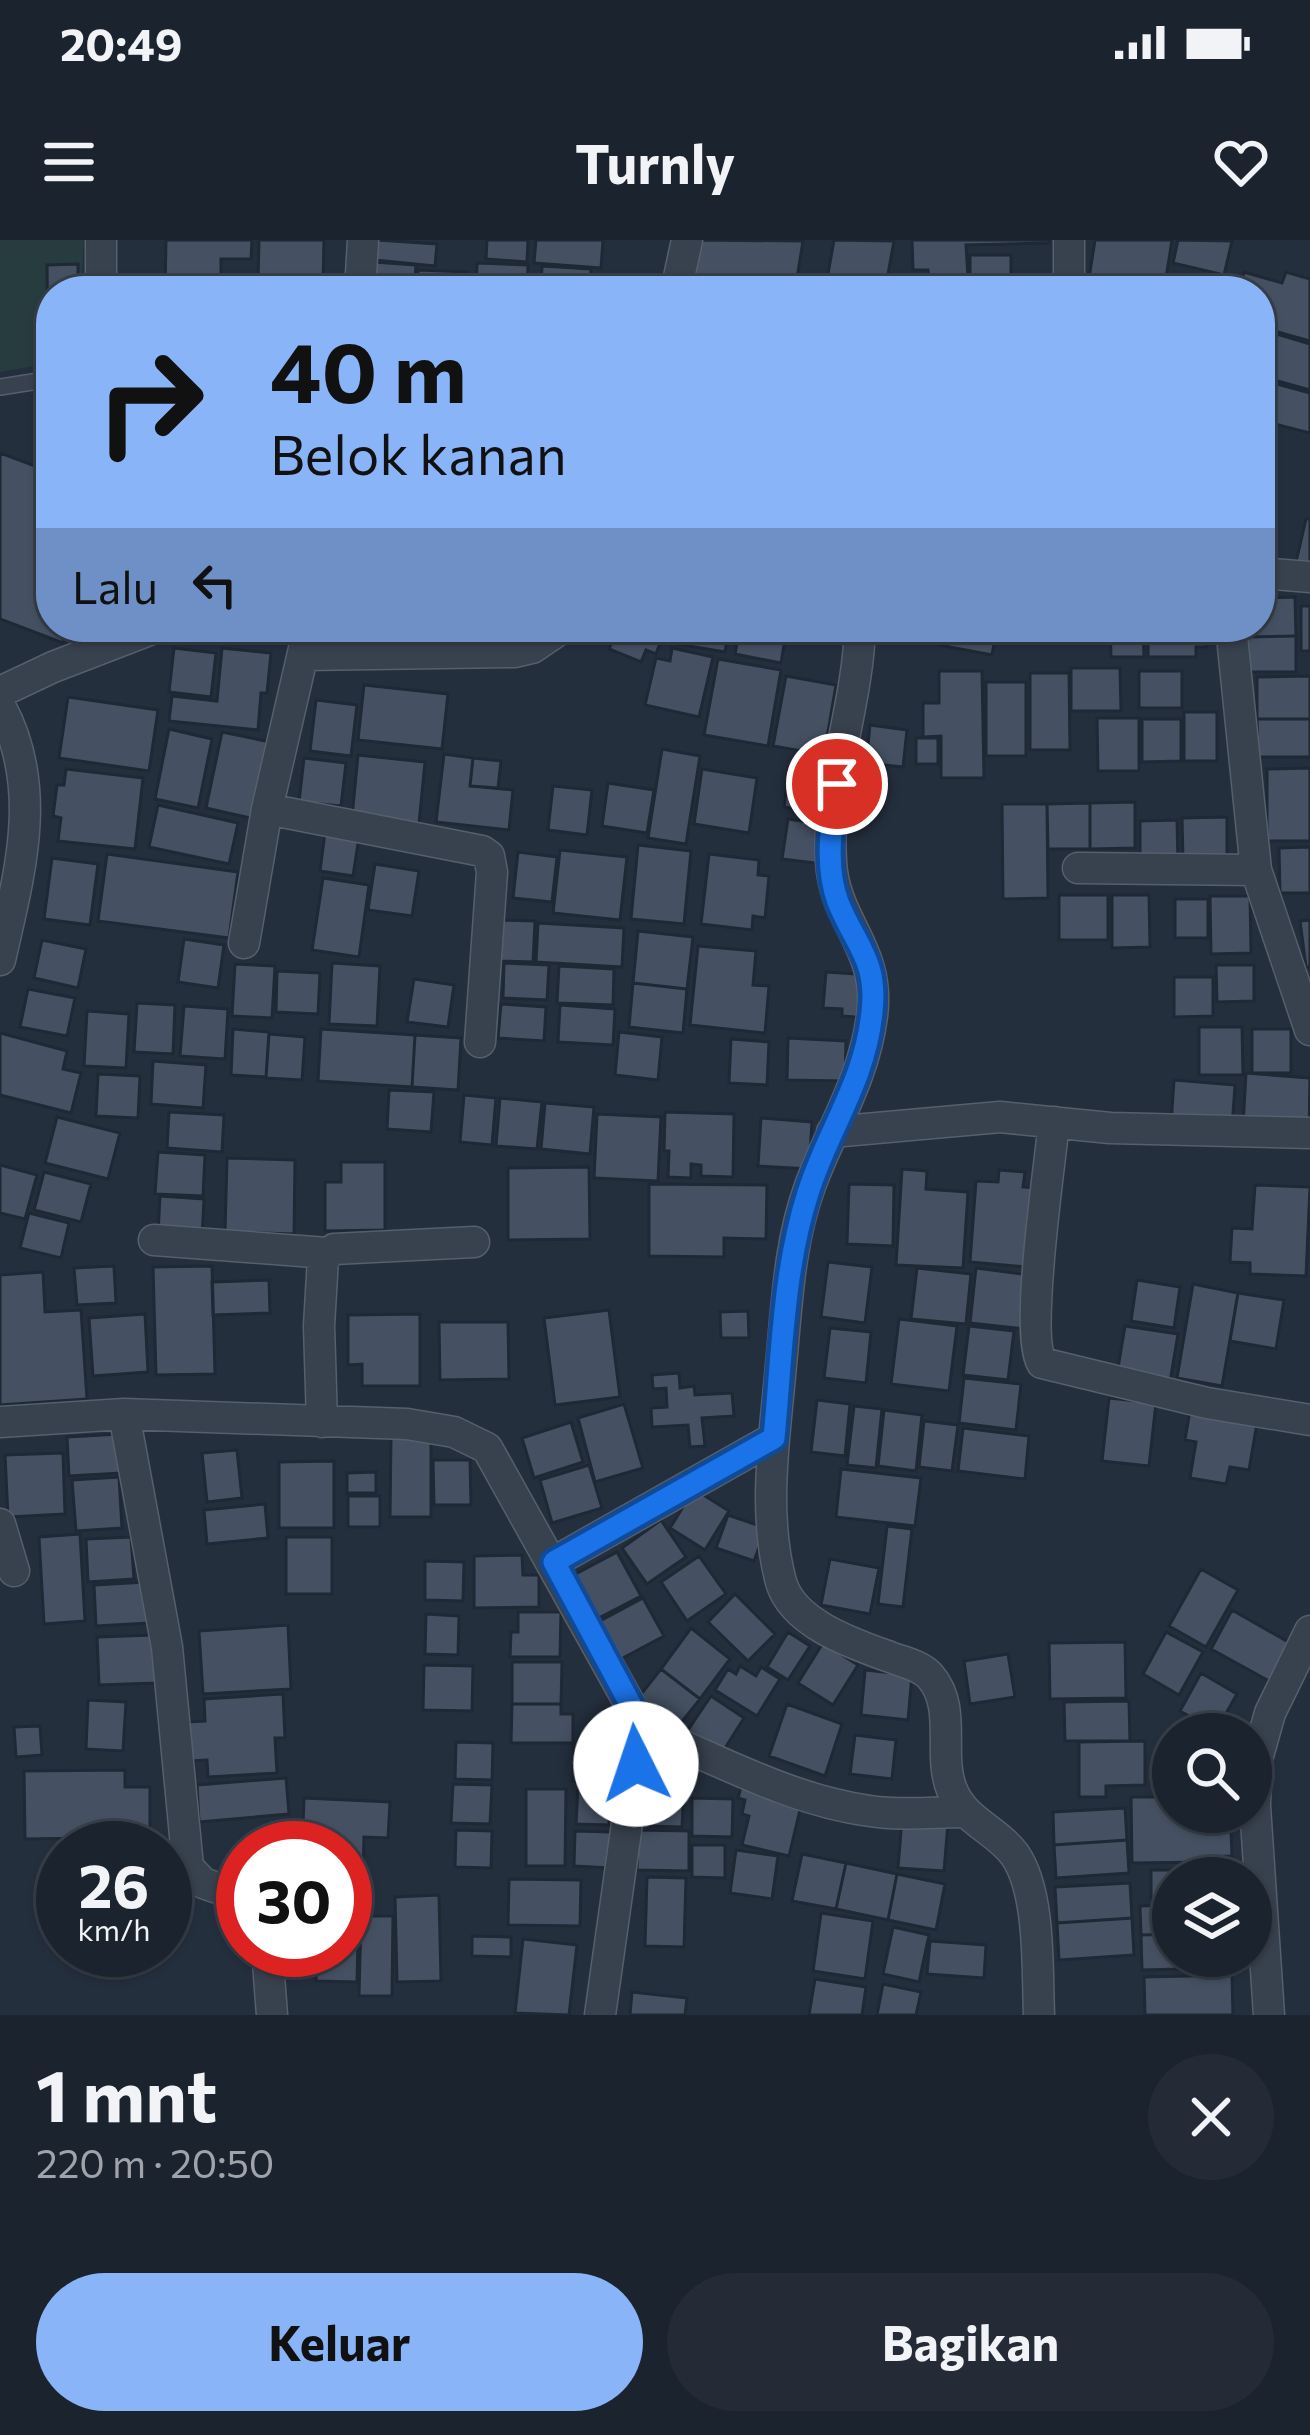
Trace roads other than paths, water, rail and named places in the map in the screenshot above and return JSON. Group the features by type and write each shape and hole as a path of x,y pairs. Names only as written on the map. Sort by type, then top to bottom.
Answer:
{"street":[{"path":"100,240 101,276"},
{"path":"361,276 363,240"},
{"path":"679,276 687,240"},
{"path":"1069,240 1069,276"},
{"path":"1275,574 1310,577"},
{"path":"0,692 119,642"},
{"path":"244,943 306,642"},
{"path":"325,642 514,652 541,642"},
{"path":"860,642 830,853 839,905 872,966 874,990 862,1068 808,1189 792,1251 770,1496 783,1588 792,1603 850,1643 916,1666 933,1679 944,1704 948,1778 964,1812 1013,1852 1031,1897 1040,2015"},
{"path":"1233,642 1256,870 1310,1030"},
{"path":"0,706 19,753 26,798 26,846 0,960"},
{"path":"268,809 489,856 492,872 481,1042"},
{"path":"1078,868 1256,870"},
{"path":"832,1132 971,1118 1110,1128 1310,1132"},
{"path":"1054,1121 1036,1317 1035,1352 1042,1363 1207,1402 1310,1420"},
{"path":"154,1240 327,1253 474,1242"},
{"path":"322,1422 319,1326 321,1265 327,1253"},
{"path":"0,1422 124,1414 432,1426 454,1432 487,1448 641,1724 778,1785 840,1805 874,1812 964,1812"},
{"path":"124,1414 166,1647 186,1860 203,1883 216,1888"},
{"path":"554,1562 774,1438"},
{"path":"0,1524 14,1571"},
{"path":"1269,2015 1256,1763 1270,1713 1310,1631"},
{"path":"600,2015 641,1724"},
{"path":"268,1977 272,2015"}],"lane":[{"path":"0,387 36,381"}]}
